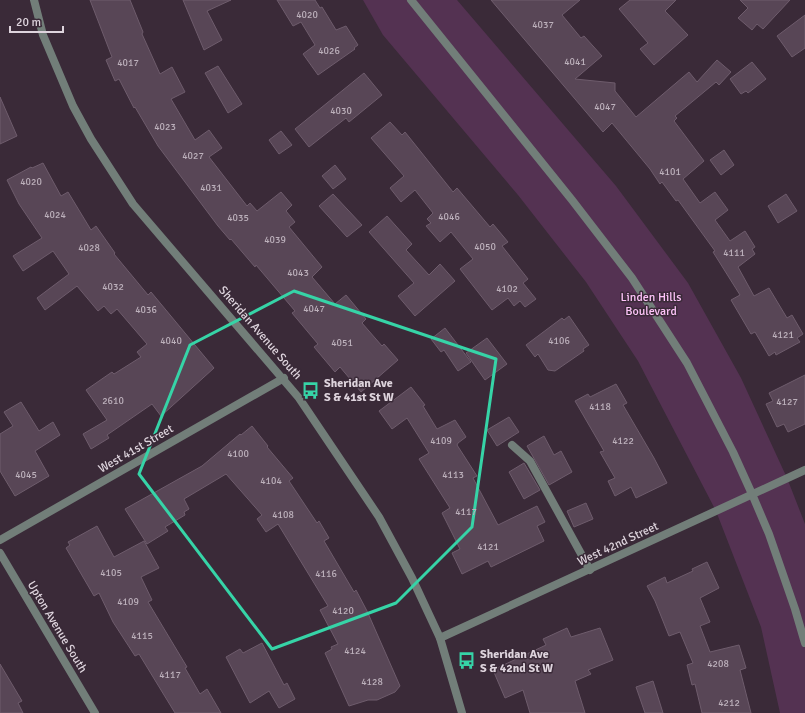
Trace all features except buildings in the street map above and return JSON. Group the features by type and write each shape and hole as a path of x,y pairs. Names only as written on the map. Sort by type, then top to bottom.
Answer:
{"street":[{"name":"Sheridan Avenue South","path":"34,0 43,35 73,106 91,139 133,204 284,378 304,404 379,517 412,578 440,638 462,713"},
{"path":"411,0 572,200 632,278 687,363 733,452 769,534 805,643"},
{"name":"West 41st Street","path":"0,540 284,378"},
{"path":"512,445 530,461 590,570"},
{"name":"West 42nd Street","path":"440,638 805,470"},
{"name":"Upton Avenue South","path":"0,553 95,713"}],"highlighted area":[{"path":"294,291 496,359 472,527 396,603 272,649 139,474 190,345"}],"green space":[{"name":"Linden Hills Boulevard","path":"363,0 457,0 616,186 688,283 741,378 787,478 805,524 805,713 780,713 761,627 716,511 638,361 586,282 518,195 383,35"}],"place":[{"name":"Sheridan Ave S & 41st St W","path":"311,390"},
{"name":"Sheridan Ave S & 42nd St W","path":"467,661"}]}
